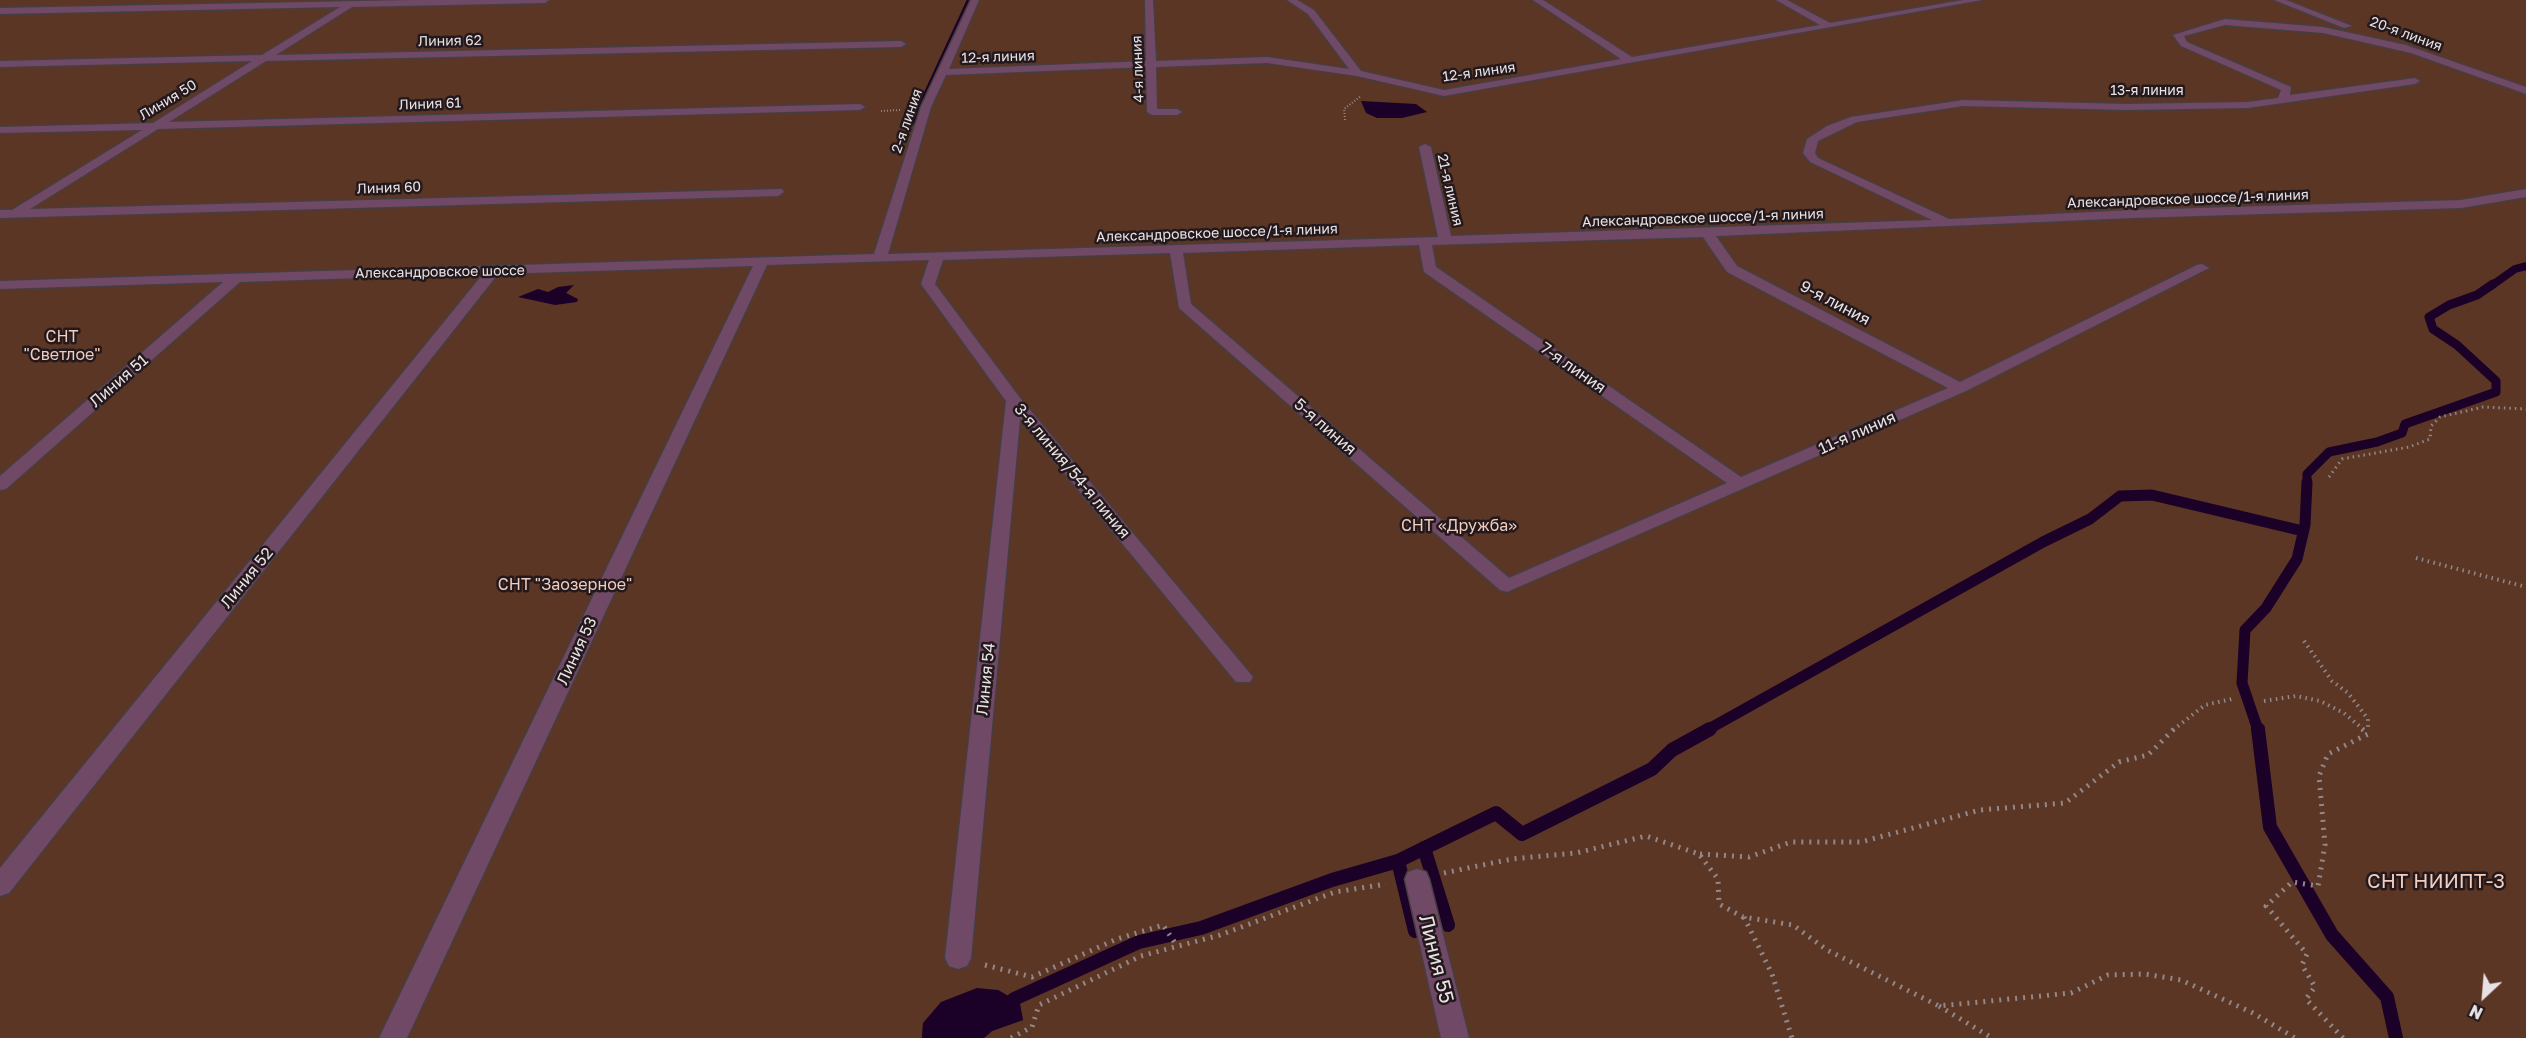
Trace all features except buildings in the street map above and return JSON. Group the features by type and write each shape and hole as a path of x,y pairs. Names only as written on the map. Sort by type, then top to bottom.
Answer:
{"street":[{"path":"0,11 545,0"},
{"name":"2-я линия","path":"880,257 926,107 975,0"},
{"name":"4-я линия","path":"1149,0 1152,112 1177,112"},
{"path":"1291,0 1311,12 1362,74"},
{"path":"1537,0 1631,61"},
{"path":"1780,0 1829,26"},
{"name":"12-я линия","path":"943,72 1267,60 1362,74 1444,93 1978,0"},
{"name":"20-я линия","path":"2278,0 2526,91"},
{"name":"Линия 50","path":"0,222 7,214 265,59 351,4"},
{"path":"2414,51 2324,30 2224,22 2178,35 2184,44 2287,89 2283,99 2415,81"},
{"name":"Линия 62","path":"0,64 901,44"},
{"name":"13-я линия","path":"1948,223 1814,160 1809,153 1813,139 1831,128 1855,119 1964,103 2126,107 2248,105 2283,99"},
{"name":"Линия 61","path":"0,130 860,107"},
{"name":"21-я линия","path":"1425,147 1446,240"},
{"name":"Линия 60","path":"7,214 778,192"},
{"name":"Александровское шоссе/1-я линия","path":"880,257 1707,233 2420,206 2461,204 2526,193"},
{"name":"9-я линия","path":"1707,233 1732,270 1960,388"},
{"name":"7-я линия","path":"1425,241 1429,269 1740,484"},
{"name":"5-я линия","path":"1176,250 1184,305 1507,586"},
{"name":"3-я линия/54-я линия","path":"938,255 928,284 1014,401 1243,677"},
{"name":"Александровское шоссе","path":"0,285 761,263 880,257"},
{"name":"Линия 53","path":"393,1038 761,263"},
{"name":"11-я линия","path":"1507,586 1960,388 2202,268"},
{"name":"Линия 52","path":"0,886 494,270"},
{"name":"Линия 51","path":"0,485 237,277"},
{"name":"Линия 54","path":"958,958 1014,401"},
{"name":"Линия 55","path":"1417,879 1455,1038"}],"path":[{"path":"1346,120 1344,109 1360,98 1362,74"},
{"path":"860,107 887,111 926,107"},
{"path":"2329,477 2342,459 2409,447 2430,439 2431,426 2440,417 2483,407 2526,409"},
{"path":"2416,558 2526,587"},
{"path":"2304,641 2332,681 2348,693 2368,719 2368,734"},
{"path":"2264,701 2296,696 2320,702 2344,713 2368,734"},
{"path":"1417,879 1512,859 1576,853 1646,836 1699,854 1749,856 1791,842 1861,842 1980,810 2065,803 2119,762 2148,755 2177,726 2205,705 2232,699"},
{"path":"2343,1038 2306,999 2315,987 2302,965 2307,954 2266,906 2292,882 2318,886 2325,845 2319,776 2328,754 2368,734"},
{"path":"1699,854 1718,879 1719,904 1743,917 1793,925 1827,950 1939,1006 1992,1038"},
{"path":"1011,1038 1032,1027 1040,1005 1142,956 1220,935 1335,892 1386,884"},
{"path":"1743,917 1772,974 1792,1038"},
{"path":"958,958 1032,977 1117,939 1163,925 1177,946"},
{"path":"1939,1006 2071,993 2108,975 2145,974 2181,980 2253,1012 2295,1038"}],"green space":[{"path":"0,0 2526,0 2526,1038 984,1038 992,1031 1023,1020 1020,1004 998,990 923,1023 922,1038 0,1038"}],"shaded area":[{"path":"1361,101 1416,104 1427,112 1402,118 1377,118 1366,113"},
{"path":"574,285 566,293 578,299 577,302 555,305 518,297 538,289 548,292 558,287"},
{"path":"977,988 998,990 1014,999 1020,1004 1023,1020 992,1031 984,1038 922,1038 923,1023 941,1002"}],"waterway":[{"path":"914,121 970,0"},
{"path":"2491,286 2515,269 2526,266"},
{"path":"2307,482 2307,474 2329,452 2377,442 2402,433 2405,424 2496,392 2496,381 2457,345 2433,329 2429,317 2449,305 2477,295 2493,284"},
{"path":"2258,730 2242,683 2245,630 2266,608 2297,559 2305,525 2307,482"},
{"path":"1707,730 2043,542 2090,519 2120,496 2152,495 2303,531"},
{"path":"1424,848 1496,813 1522,834 1652,769 1672,750 1710,729"},
{"path":"2258,729 2270,827 2332,935 2387,997 2396,1038"},
{"path":"1398,861 1424,848"},
{"path":"1424,848 1448,925"},
{"path":"1014,999 1139,942 1201,928 1332,880 1398,861"},
{"path":"1398,861 1415,931"}],"park label":[{"name":"СНТ \"Светлое\"","path":"62,346"},
{"name":"СНТ «Дружба»","path":"1459,526"},
{"name":"СНТ \"Заозерное\"","path":"565,585"},
{"name":"СНТ НИИПТ-3","path":"2436,882"}]}
